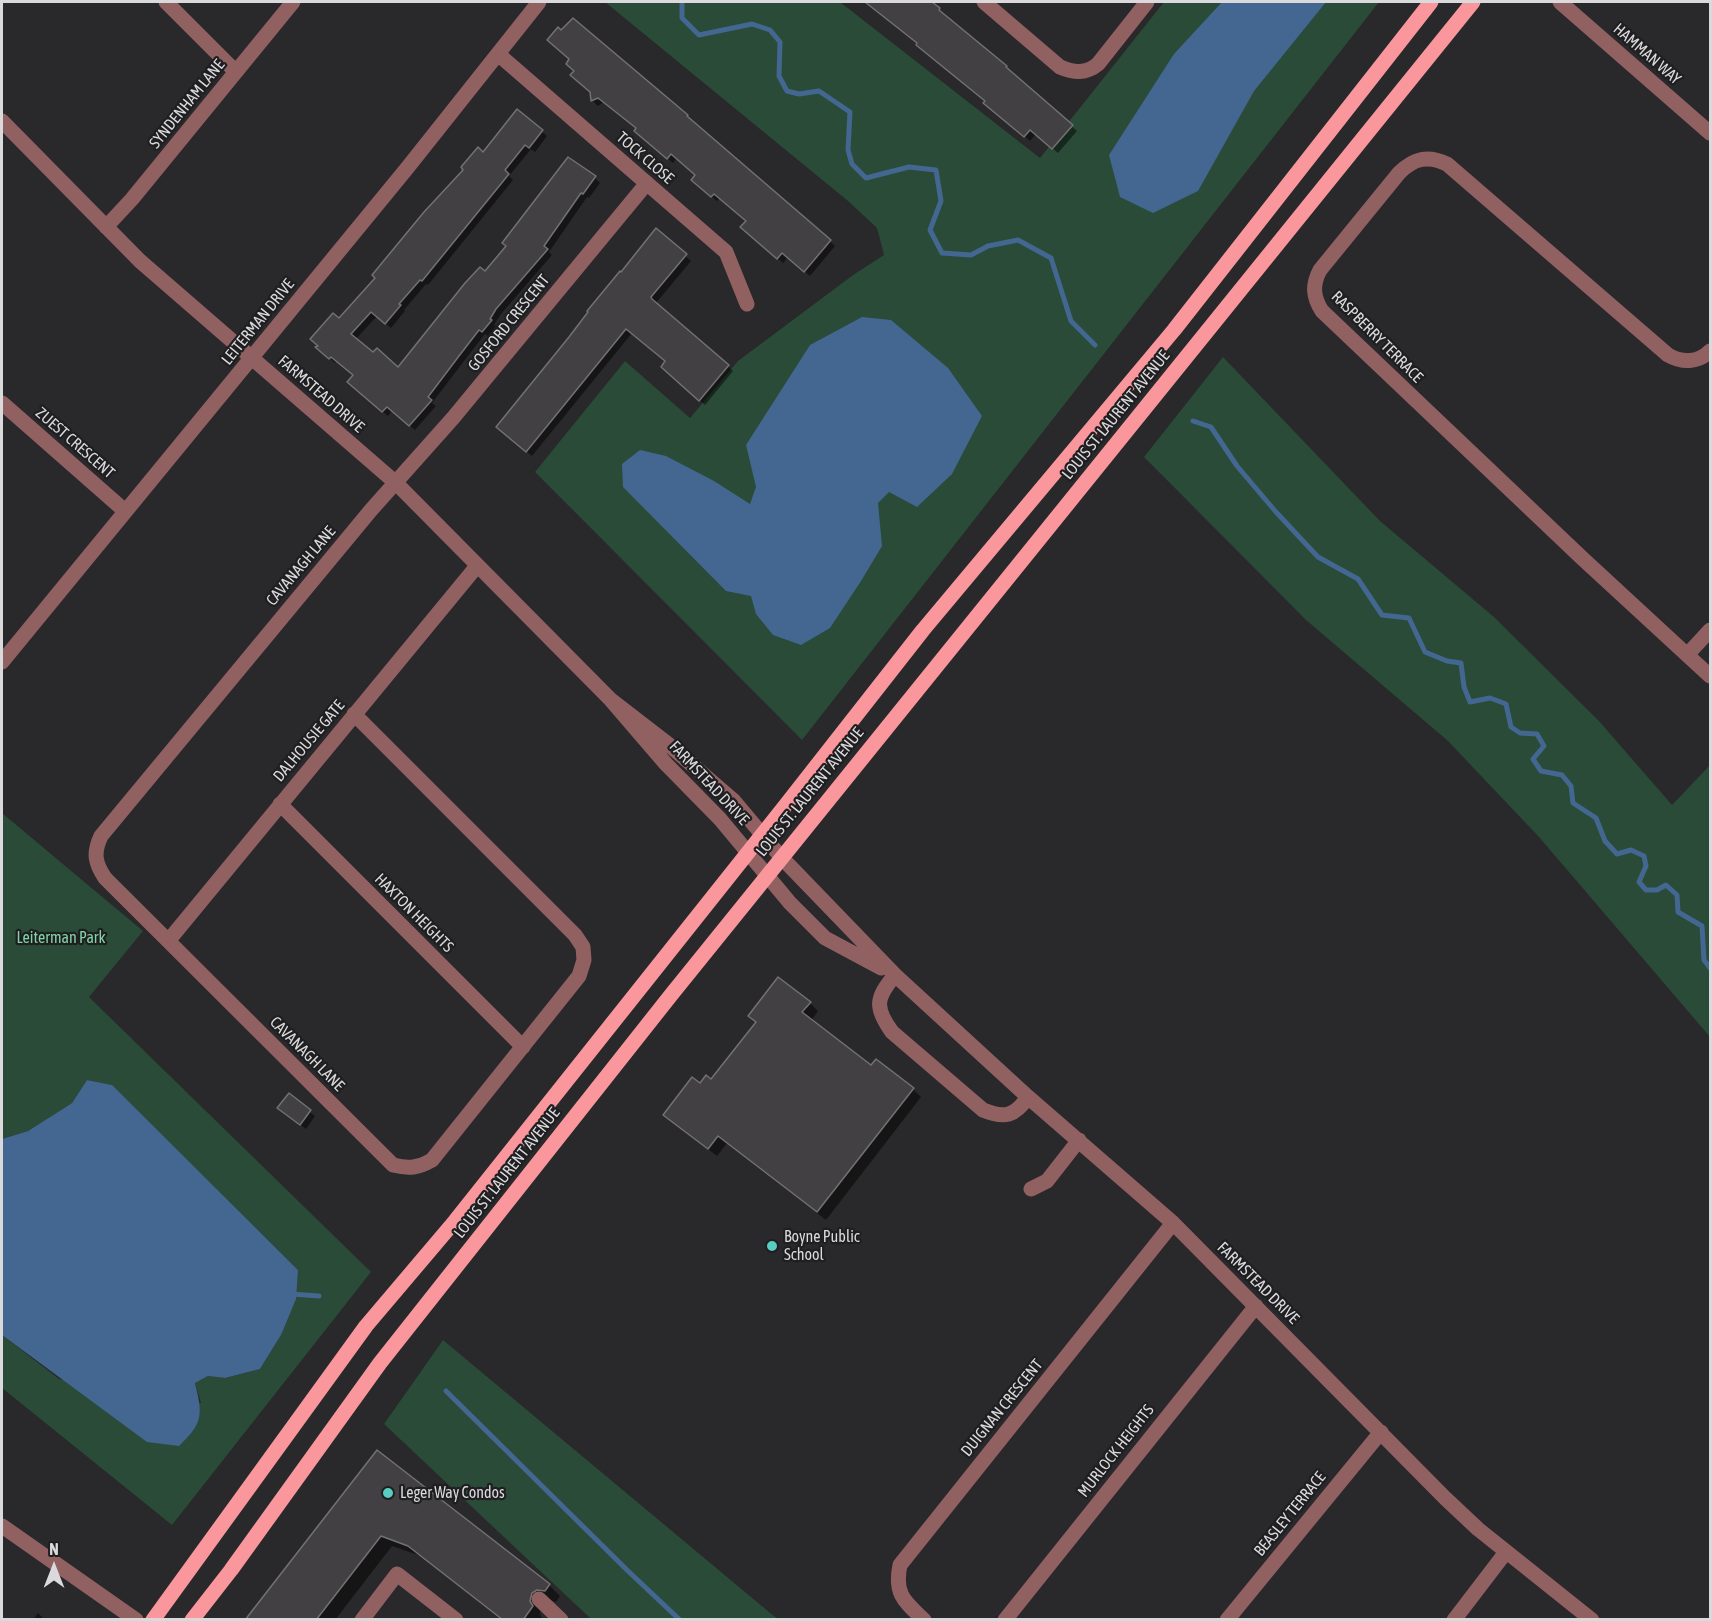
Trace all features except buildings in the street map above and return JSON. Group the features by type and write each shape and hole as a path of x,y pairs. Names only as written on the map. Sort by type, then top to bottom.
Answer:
{"main road":[{"name":"LOUIS ST. LAURENT AVENUE","path":"153,1620 366,1326 455,1221 922,630 1174,330 1431,2"},
{"name":"LOUIS ST. LAURENT AVENUE","path":"192,1620 231,1570 380,1363 766,874 1473,2"}],"street":[{"path":"166,2 236,72"},
{"name":"SYNDENHAM LANE","path":"106,227 132,199 293,2"},
{"name":"LEITERMAN DRIVE","path":"2,662 252,358 538,2"},
{"path":"984,2 1060,67 1072,72 1083,72 1098,64 1147,2"},
{"name":"HAMMAN WAY","path":"1560,2 1710,133"},
{"name":"TOCK CLOSE","path":"498,54 726,252 747,304"},
{"name":"FARMSTEAD DRIVE","path":"2,122 140,261 396,483 611,700 666,765 720,819 790,903 825,938 895,975"},
{"name":"RASPBERRY TERRACE","path":"1710,351 1706,355 1688,361 1678,361 1668,355 1447,164 1435,159 1422,158 1409,163 1399,172 1315,279 1316,301 1322,311 1710,676"},
{"name":"GOSFORD CRESCENT","path":"396,483 453,418 647,183"},
{"name":"ZUEST CRESCENT","path":"2,403 126,511"},
{"name":"CAVANAGH LANE","path":"354,714 575,935 583,947 584,960 579,976 432,1160 421,1167 408,1168 393,1164 105,878 95,856 101,836 371,510 396,483"},
{"name":"DALHOUSIE GATE","path":"169,940 477,566"},
{"path":"1687,655 1710,630"},
{"name":"FARMSTEAD DRIVE","path":"611,700 668,744 734,801 781,857 895,975 1028,1097 1173,1223 1445,1498 1506,1552 1592,1620"},
{"name":"HAXTON HEIGHTS","path":"280,804 523,1047"},
{"path":"895,975 882,991 880,998 882,1017 892,1032 984,1110 1000,1116 1009,1114 1019,1110 1028,1097"},
{"path":"1031,1189 1047,1181 1079,1140"},
{"name":"DUIGNAN CRESCENT","path":"924,1620 901,1594 897,1581 900,1565 1173,1223"},
{"name":"MURLOCK HEIGHTS","path":"1005,1620 1256,1306"},
{"name":"BEASLEY TERRACE","path":"1227,1620 1381,1432"},
{"path":"2,1526 136,1620"},
{"path":"1454,1620 1506,1552"},
{"path":"362,1620 397,1574 456,1620"},
{"path":"538,1599 561,1620"}],"green space":[{"path":"605,2 840,2 1040,158 1164,2 1379,2 802,740 535,472 625,361 690,418 738,361 853,275 884,255 877,228 848,201"},
{"path":"1223,357 1380,521 1494,617 1599,721 1672,805 1710,765 1710,1037 1539,837 1448,741 1306,620 1144,457"},
{"name":"Leiterman Park","path":"2,813 143,931 89,997 371,1272 172,1525 2,1388 2,1335 59,1379 201,1403 195,1383 208,1376 225,1378 260,1369 281,1335 298,1270 111,1085 87,1080 72,1103 28,1131 2,1139"},
{"path":"443,1340 778,1619 591,1619 384,1424"}],"water":[{"path":"1222,2 1326,2 1254,91 1198,191 1153,213 1120,197 1109,155 1174,54"},
{"path":"862,317 891,320 948,368 982,416 952,474 917,507 889,492 878,503 882,546 830,628 801,645 773,635 756,614 751,596 726,591 623,487 622,464 640,450 666,456 714,481 750,504 756,487 746,445 810,345"},
{"path":"87,1080 112,1085 298,1270 296,1299 281,1335 260,1369 225,1378 208,1376 195,1383 199,1418 193,1431 179,1446 147,1442 2,1335 2,1139 28,1131 72,1103"}],"waterway":[{"path":"682,2 682,18 699,35 752,24 770,30 780,42 779,76 787,91 799,94 819,91 850,112 848,150 852,164 866,178 909,167 936,170 941,201 930,230 942,253 971,255 988,246 1018,240 1051,258 1071,321 1095,345"},
{"path":"1193,421 1211,427 1237,466 1276,512 1318,557 1358,579 1382,615 1409,618 1425,652 1447,661 1461,663 1464,687 1470,702 1490,698 1506,704 1511,727 1520,733 1537,734 1544,746 1533,759 1541,771 1562,775 1571,786 1573,803 1596,818 1605,841 1617,854 1631,850 1644,856 1646,866 1639,882 1646,890 1657,890 1666,885 1677,895 1678,912 1702,926 1704,960 1710,968"},
{"path":"291,1294 319,1296"},
{"path":"446,1391 680,1620"}],"place":[{"name":"Boyne Public School","path":"772,1246"},
{"name":"Leger Way Condos","path":"388,1493"}]}
